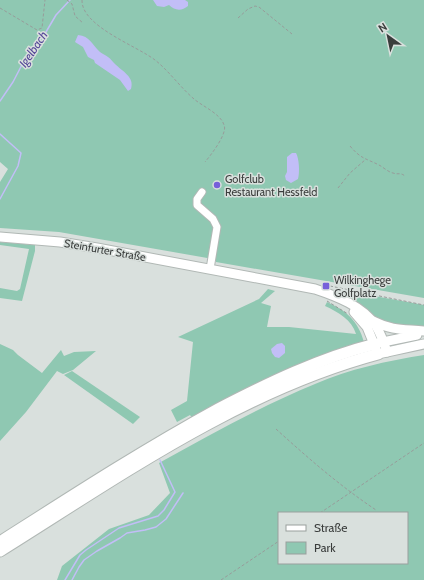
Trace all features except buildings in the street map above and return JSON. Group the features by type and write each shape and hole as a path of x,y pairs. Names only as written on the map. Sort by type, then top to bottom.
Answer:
{"highway":[{"path":"0,542 141,453 234,401 277,380 332,357 381,348"},
{"path":"0,551 136,466 219,418 298,381 343,365 381,348"}],"main road":[{"name":"Steinfurter Straße","path":"0,237 77,244 306,287 330,294 361,311 371,320 378,330 381,348"},
{"name":"Steinfurter Straße","path":"346,302 364,323 381,348"},
{"path":"371,320 392,329 424,333"},
{"path":"381,348 424,333"},
{"path":"381,348 424,344"}],"lane":[{"path":"202,192 196,199 197,204 213,220 217,227 210,269"}],"path":[{"path":"0,8 37,30 42,28 45,0"},
{"path":"67,0 72,4 75,16 83,23"},
{"path":"82,0 82,5 85,12 96,24 157,62 194,100 220,118 224,124 225,130 213,152 205,162"},
{"path":"238,18 255,6 260,7 292,34"},
{"path":"350,146 358,156 365,160 393,174 403,174 404,176"},
{"path":"338,188 350,173 365,160"},
{"path":"326,301 338,307 351,317"},
{"path":"276,429 350,493 376,510"},
{"path":"322,512 424,443"},
{"path":"221,580 278,542"}],"green space":[{"path":"0,0 424,0 424,298 216,262 216,253 213,259 59,232 0,228 0,182 8,169 0,162"},
{"path":"0,242 35,245 35,251 22,301 0,298 0,288 17,291 20,289 29,249 0,245"},
{"path":"268,289 275,291 261,303 271,306 267,327 289,327 356,334 348,321 325,306 327,302 346,313 355,322 364,342 193,419 190,415 177,422 171,410 187,401 193,342 178,337 259,299"},
{"path":"341,290 424,305 424,328 403,328 372,317 340,293"},
{"path":"0,344 13,350 42,373 61,350 64,356 74,352 96,351 73,370 63,374 57,371 26,412 0,441"},
{"path":"424,355 424,580 57,580 62,566 109,529 149,515 170,493 159,463 255,411 315,384 355,370"},
{"path":"72,371 140,417 133,424 64,375"}],"shaded area":[{"path":"153,0 185,0 188,2 188,6 183,9 176,9 169,5 164,7 157,6"},
{"path":"78,35 88,39 100,52 109,58 130,78 132,85 131,89 128,91 120,80 88,57 83,47 75,42"},
{"path":"292,153 296,153 297,155 299,173 298,179 291,183 286,180 285,176 287,172 287,157"},
{"path":"282,343 285,346 285,353 279,358 275,357 271,349 277,344"}],"waterway":[{"name":"Igelbach","path":"0,101 13,82 26,57 46,32 56,15 70,0"},
{"name":"Igelbach","path":"0,134 21,153 18,166 0,199"},
{"path":"65,580 80,555 86,550 119,528 158,516 164,510 175,492 160,460"},
{"path":"72,580 84,560 97,551 127,533 156,527 166,519 183,493"}],"place":[{"name":"Golfclub Restaurant Hessfeld","path":"217,185"},
{"name":"Wilkinghege Golfplatz","path":"326,286"}]}
